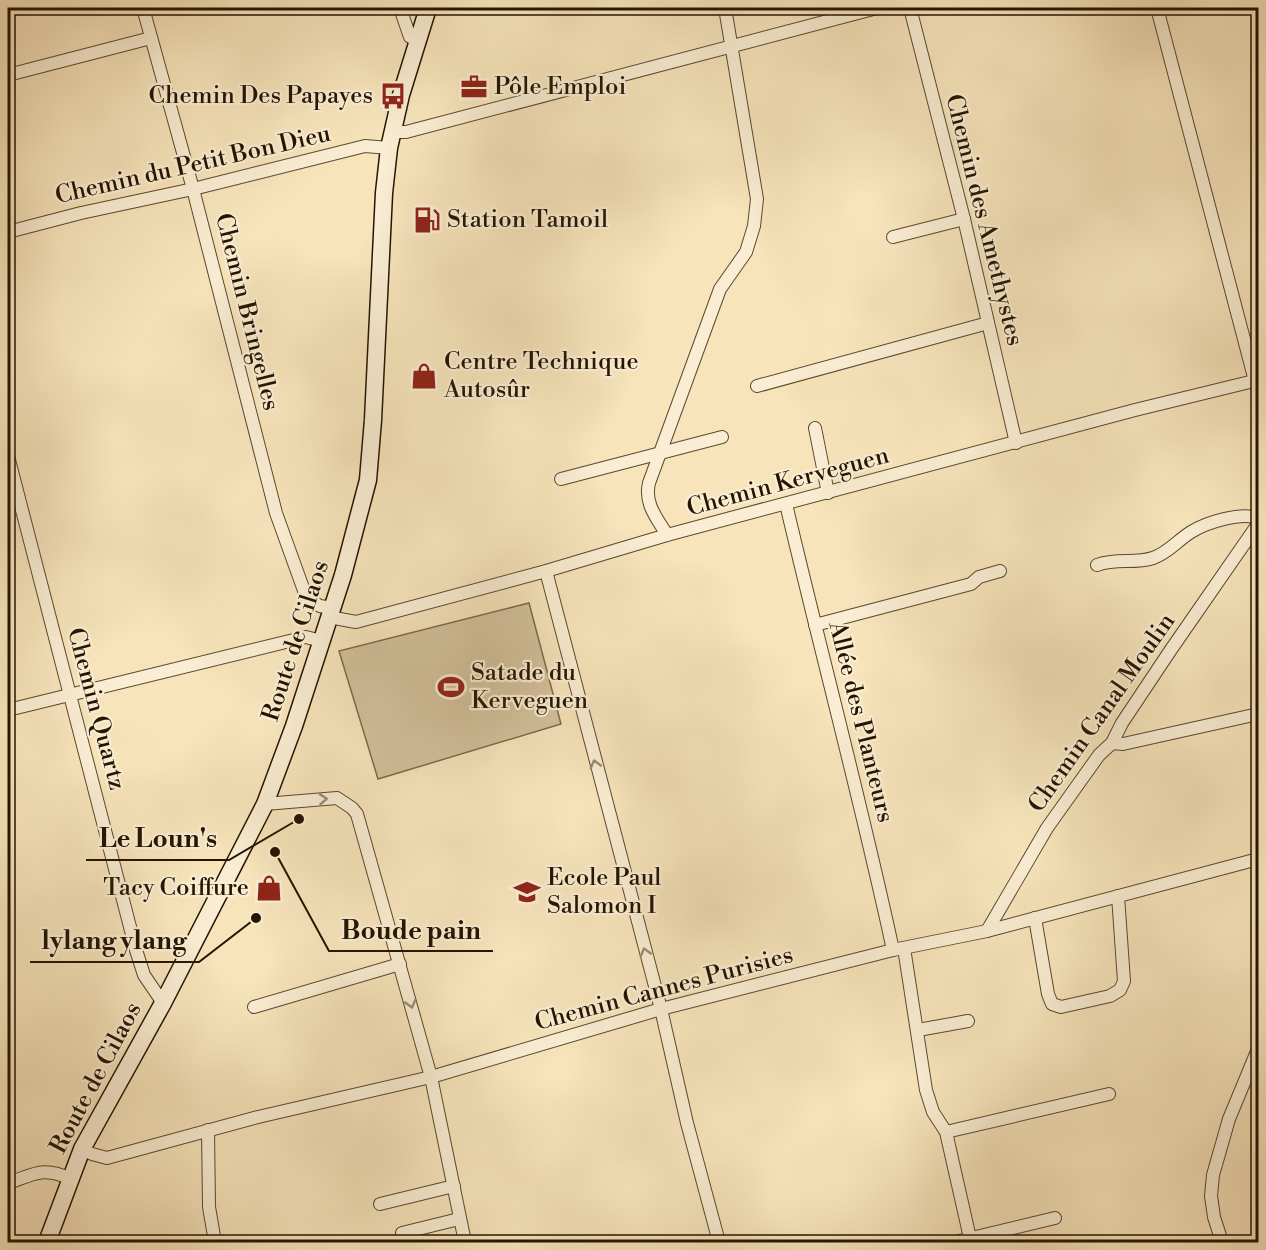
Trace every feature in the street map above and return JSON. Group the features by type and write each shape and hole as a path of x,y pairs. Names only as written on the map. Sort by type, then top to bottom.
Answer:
{"main road":[{"name":"Route de Cilaos","path":"47,1242 82,1149 163,1003 265,804 294,726 331,613 356,531 368,480 384,193 391,140 417,39 428,8"}],"street":[{"name":"Chemin Bringelles","path":"142,8 193,189 276,513 307,599 331,613"},
{"path":"400,8 410,38 417,39"},
{"path":"667,535 649,505 647,498 649,483 720,290 746,252 754,226 757,199 725,8"},
{"name":"Chemin du Petit Bon Dieu","path":"8,232 391,140 406,132 877,8"},
{"name":"Chemin des Amethystes","path":"910,8 964,219 1016,443"},
{"path":"1157,8 1257,381"},
{"path":"8,75 151,38"},
{"path":"893,237 964,219"},
{"path":"757,386 988,323"},
{"name":"Chemin Kerveguen","path":"331,613 356,622 546,571 667,535 1135,410 1257,381"},
{"path":"815,428 828,493"},
{"path":"561,479 722,437"},
{"name":"Chemin Quartz","path":"8,456 136,950 144,975 163,1003"},
{"name":"Allée des Planteurs","path":"786,504 899,949 918,1030 926,1090 933,1112 946,1132 970,1238"},
{"path":"1097,565 1112,561 1151,559 1167,551 1200,527 1246,515 1258,518"},
{"name":"Chemin Canal Moulin","path":"987,930 1047,828 1099,755 1112,743 1122,723 1170,651 1258,524"},
{"path":"546,571 661,1009 687,1124 719,1242"},
{"path":"815,625 971,584 979,577 1000,571"},
{"path":"8,710 306,637 321,640"},
{"path":"1112,743 1123,744 1258,714"},
{"path":"265,804 338,798 352,808 360,822 431,1077 465,1242"},
{"name":"Chemin Cannes Purisies","path":"82,1149 107,1158 208,1130 431,1077 661,1009 899,949 987,930 1258,860"},
{"path":"1035,918 1048,994 1052,1004 1061,1007 1110,996 1120,990 1124,981 1118,896"},
{"path":"254,1007 400,964"},
{"path":"918,1030 968,1021"},
{"path":"1222,1242 1214,1217 1211,1196 1213,1175 1229,1119 1258,1049"},
{"path":"946,1132 1109,1094"},
{"path":"208,1130 209,1207 215,1242"},
{"path":"8,1183 46,1171 59,1173 71,1179"},
{"path":"380,1204 454,1186"},
{"path":"955,1242 1055,1218"},
{"path":"402,1233 459,1219"}],"shaded area":[{"name":"Satade du Kerveguen","path":"529,603 561,724 378,779 339,651"}],"place":[{"name":"Pôle Emploi","path":"474,87"},
{"name":"Chemin Des Papayes","path":"393,96"},
{"name":"Station Tamoil","path":"427,220"},
{"name":"Centre Technique Autosûr","path":"424,376"},
{"name":"Satade du Kerveguen","path":"451,687"},
{"name":"Le Loun's","path":"299,819"},
{"name":"Boude pain","path":"275,852"},
{"name":"Tacy Coiffure","path":"269,888"},
{"name":"Ecole Paul Salomon I","path":"527,892"},
{"name":"lylang ylang","path":"256,918"}]}
